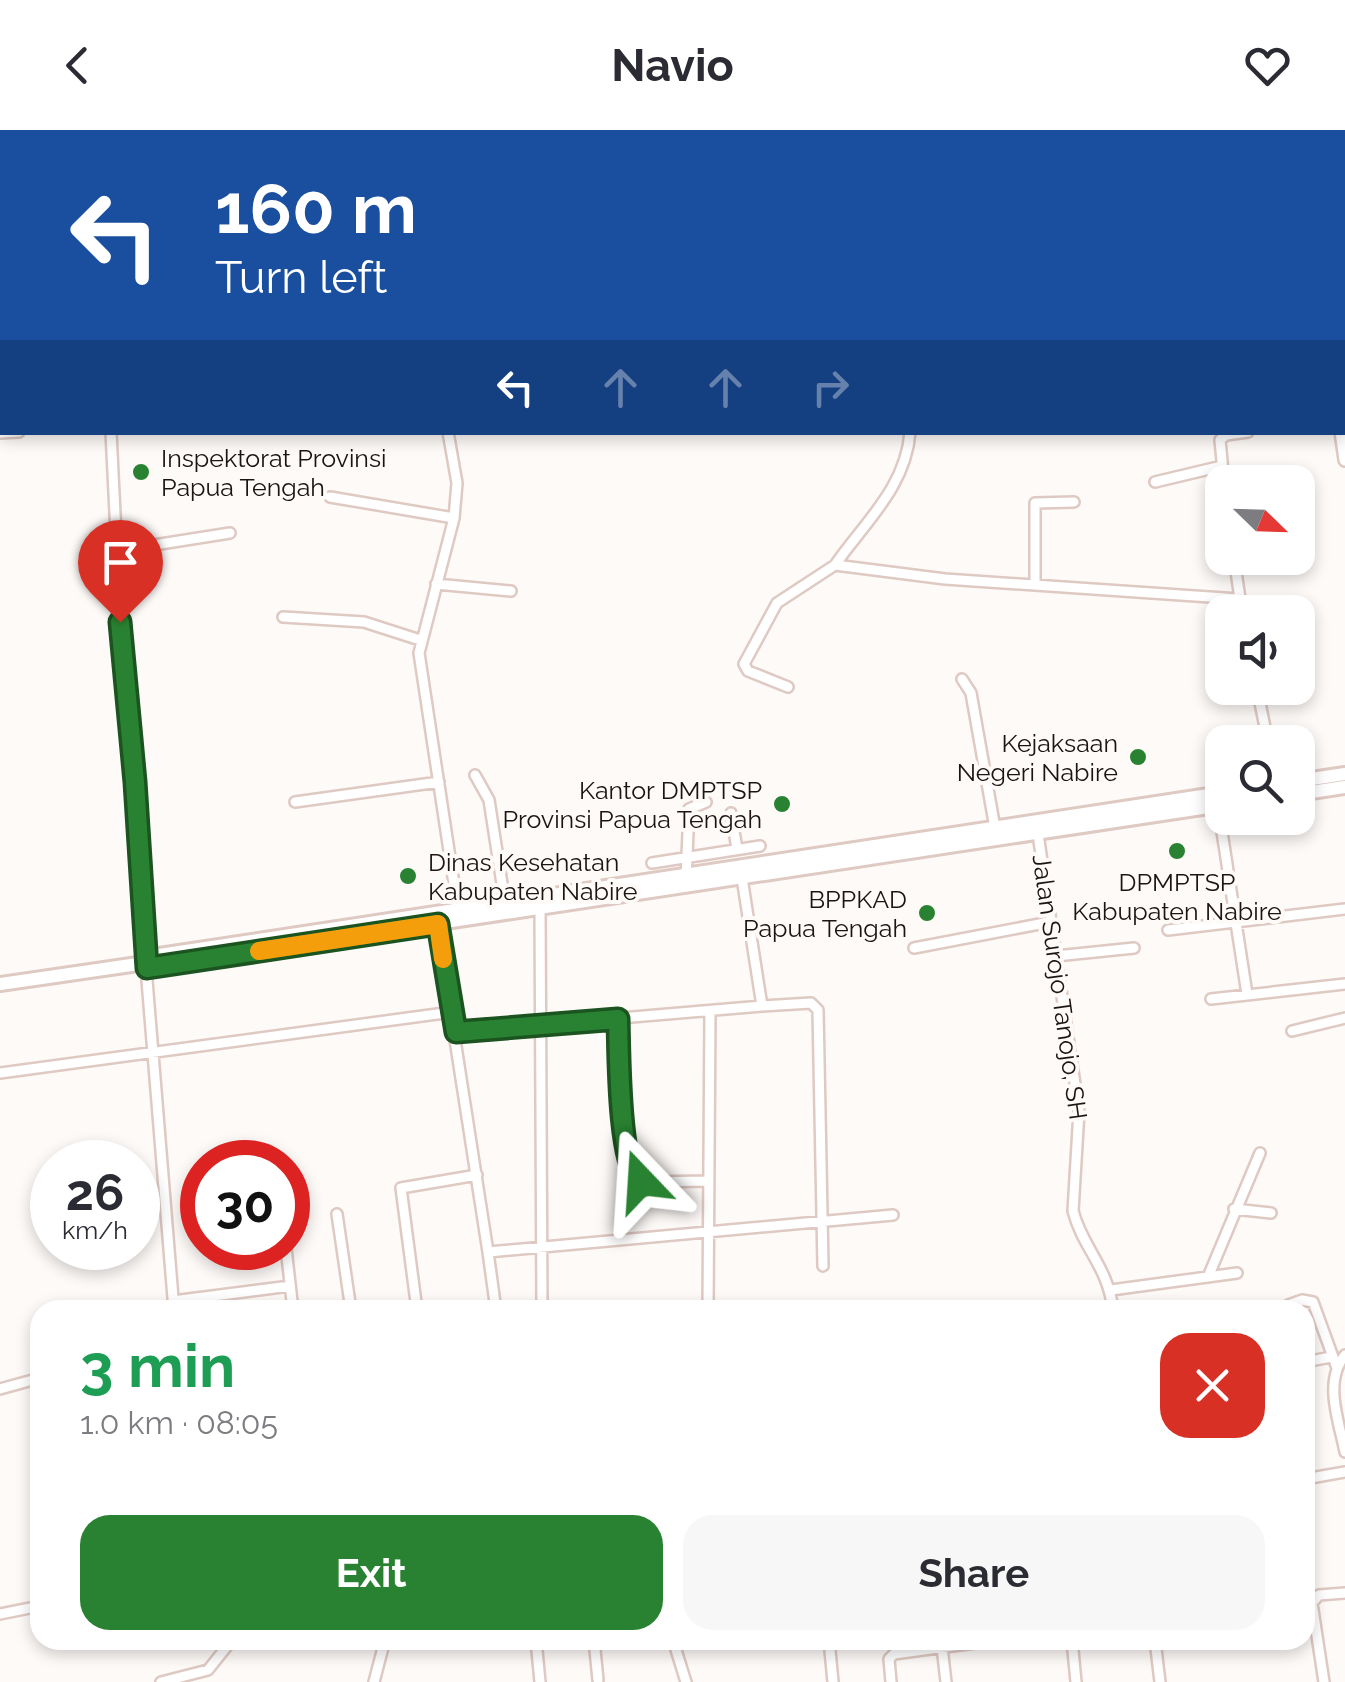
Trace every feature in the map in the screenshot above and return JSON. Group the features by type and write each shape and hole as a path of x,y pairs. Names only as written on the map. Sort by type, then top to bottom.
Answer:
{"highway":[{"path":"396,130 407,130"}],"main road":[{"path":"1341,435 1345,460"},
{"path":"1315,778 1345,774"},
{"path":"1315,791 1345,787"},
{"path":"143,963 505,903 742,878 956,840 996,828 1205,803"},
{"path":"0,984 438,924 956,840 1038,834 1154,810"}],"street":[{"path":"111,435 143,963 154,1051 174,1300"},
{"path":"448,435 456,483 454,518 420,640 420,664 458,910"},
{"path":"788,687 746,670 744,664 777,603 835,565 894,486 907,456 910,435"},
{"path":"1222,465 1219,442 1222,437 1232,435"},
{"path":"1156,482 1205,470"},
{"path":"330,497 454,518"},
{"path":"1034,585 1035,503 1074,502"},
{"path":"116,551 230,533"},
{"path":"835,565 939,579 1205,597"},
{"path":"436,584 511,590"},
{"path":"284,617 368,622 420,640"},
{"path":"962,679 971,692 996,828"},
{"path":"475,775 489,800 505,903"},
{"path":"295,802 439,782"},
{"path":"687,881 689,809 706,802"},
{"path":"731,813 736,849"},
{"name":"Jalan Surojo Tanojo, SH","path":"1038,834 1080,1120 1072,1210 1100,1264 1112,1300"},
{"path":"1225,835 1247,994"},
{"path":"652,862 760,846"},
{"path":"742,878 762,1006"},
{"path":"540,908 542,1300"},
{"path":"1168,930 1345,909"},
{"path":"914,948 1050,922"},
{"path":"438,924 495,1300"},
{"path":"1056,956 1134,948"},
{"path":"1211,998 1345,984"},
{"path":"456,1032 762,1006 817,1006 823,1266"},
{"path":"708,1300 710,1010"},
{"path":"0,1073 452,1012"},
{"path":"1292,1031 1345,1018"},
{"path":"618,1019 622,1123 634,1178 646,1182 708,1181"},
{"path":"1208,1277 1260,1153"},
{"path":"416,1300 401,1188 477,1175"},
{"path":"1234,1209 1270,1212"},
{"path":"337,1214 350,1300"},
{"path":"488,1252 893,1215"},
{"path":"288,1270 292,1300"},
{"path":"1111,1290 1237,1273"},
{"path":"209,1300 290,1286"},
{"path":"1315,1310 1337,1368"},
{"path":"1345,1355 1337,1368 1334,1388 1345,1452"},
{"path":"1315,1360 1332,1357"},
{"path":"0,1388 30,1380"},
{"path":"1315,1477 1345,1472"},
{"path":"1315,1600 1345,1593"},
{"path":"0,1614 30,1608"},
{"path":"1315,1623 1324,1682"},
{"path":"161,1682 208,1670 224,1650"},
{"path":"374,1682 382,1650"},
{"path":"537,1650 540,1682"},
{"path":"595,1650 598,1680"},
{"path":"676,1650 686,1682"},
{"path":"830,1650 833,1682"},
{"path":"891,1682 890,1658 921,1650"},
{"path":"942,1650 946,1682"},
{"path":"1073,1650 1076,1682"},
{"path":"1156,1650 1160,1682"}],"slow traffic":[{"path":"259,951 438,924 443,959"}],"place":[{"name":"Inspektorat Provinsi Papua Tengah","path":"141,472"},
{"name":"Kejaksaan Negeri Nabire","path":"1138,757"},
{"name":"Kantor DMPTSP Provinsi Papua Tengah","path":"782,804"},
{"name":"DPMPTSP Kabupaten Nabire","path":"1177,851"},
{"name":"Dinas Kesehatan Kabupaten Nabire","path":"408,876"},
{"name":"BPPKAD Papua Tengah","path":"927,913"}],"route":[{"path":"120,622 147,968 438,924 456,1032 618,1019 622,1123 633,1175 641,1181"}]}
